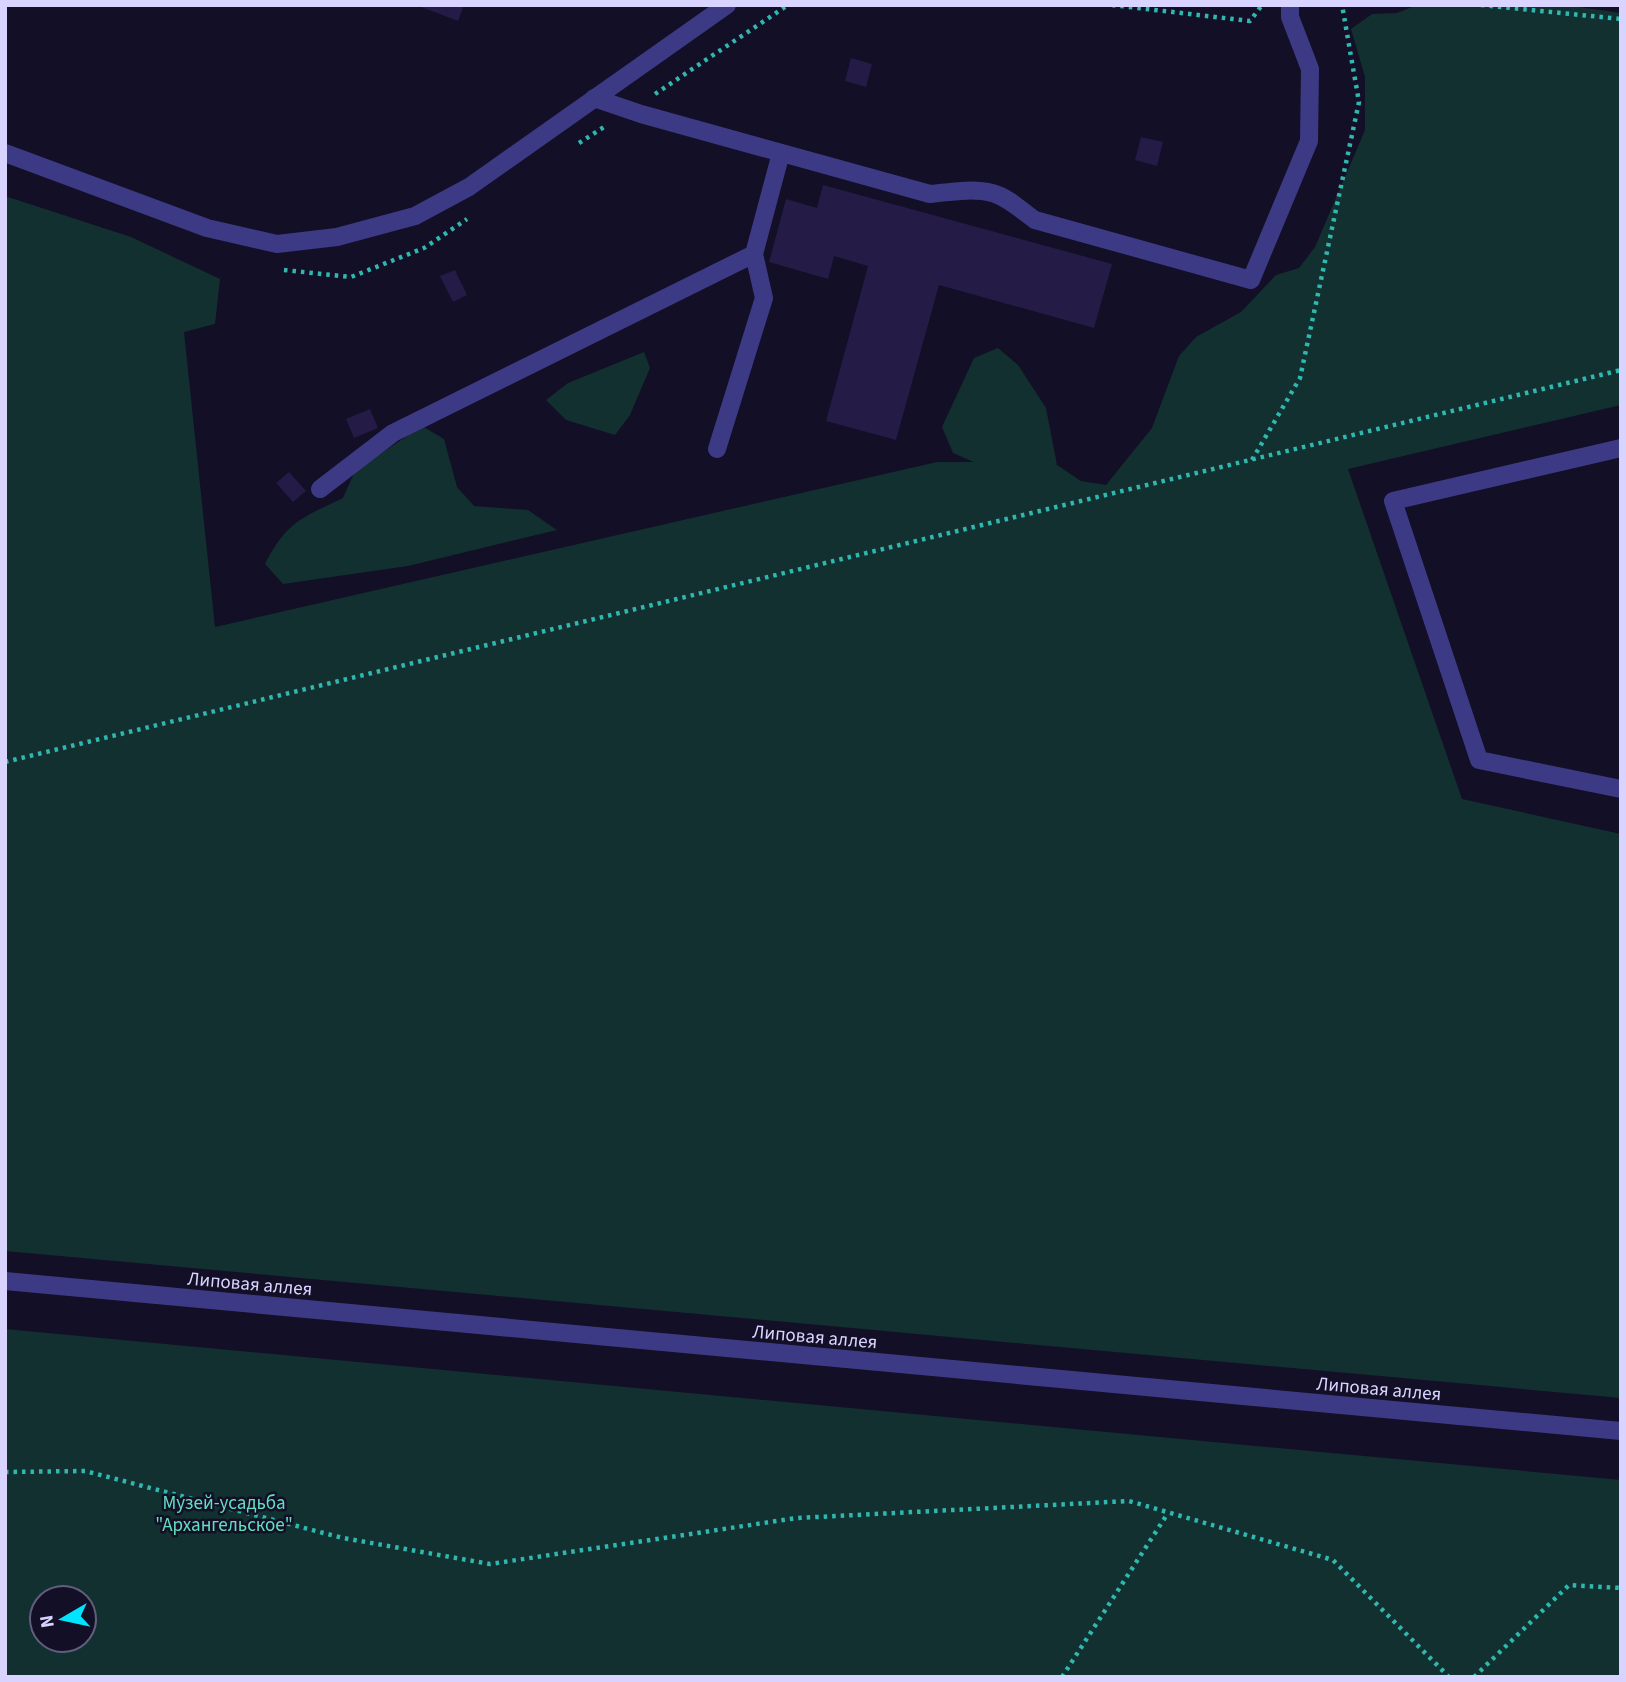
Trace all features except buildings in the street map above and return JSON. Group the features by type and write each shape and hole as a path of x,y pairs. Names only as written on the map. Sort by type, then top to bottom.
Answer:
{"street":[{"path":"5,153 208,228 277,244 337,237 415,216 469,187 727,5"},
{"path":"594,98 629,111 930,194 960,191 993,193 1035,220 1251,279 1309,141 1310,69 1290,17 1290,5"},
{"path":"717,449 764,298 754,254 780,153"},
{"path":"320,489 393,433 754,254"},
{"path":"1621,448 1393,502 1479,760 1621,789"},
{"name":"Липовая аллея","path":"5,1281 1621,1431"}],"path":[{"path":"575,146 788,5"},
{"path":"1112,5 1250,21 1262,5"},
{"path":"1252,461 1300,378 1359,102 1342,5"},
{"path":"1481,5 1621,19"},
{"path":"272,269 351,277 424,248 468,219"},
{"path":"5,762 1621,370"},
{"path":"5,1472 85,1471 343,1538 489,1564 797,1518 1129,1501 1333,1560 1449,1677"},
{"path":"1062,1677 1168,1513"},
{"path":"1474,1677 1569,1584 1621,1588"}],"green space":[{"path":"1417,5 1565,5 1621,13 1621,405 1348,469 1462,799 1621,834 1621,1398 5,1251 5,196 131,237 220,279 215,324 184,332 215,627 937,462 974,462 953,453 942,427 974,358 998,348 1018,365 1046,408 1057,465 1081,481 1106,485 1152,428 1179,356 1196,337 1241,312 1276,275 1299,268 1315,247 1365,130 1365,77 1351,29 1372,14 1397,13"},
{"path":"644,352 650,368 630,415 615,435 566,420 546,400 568,383"},
{"path":"422,426 444,439 457,487 474,506 528,510 557,530 408,566 283,584 265,564 281,538 306,516 343,498 355,471"},
{"name":"Музей-усадьба \"Архангельское\"","path":"5,1329 1621,1480 1621,1677 5,1677"}]}
